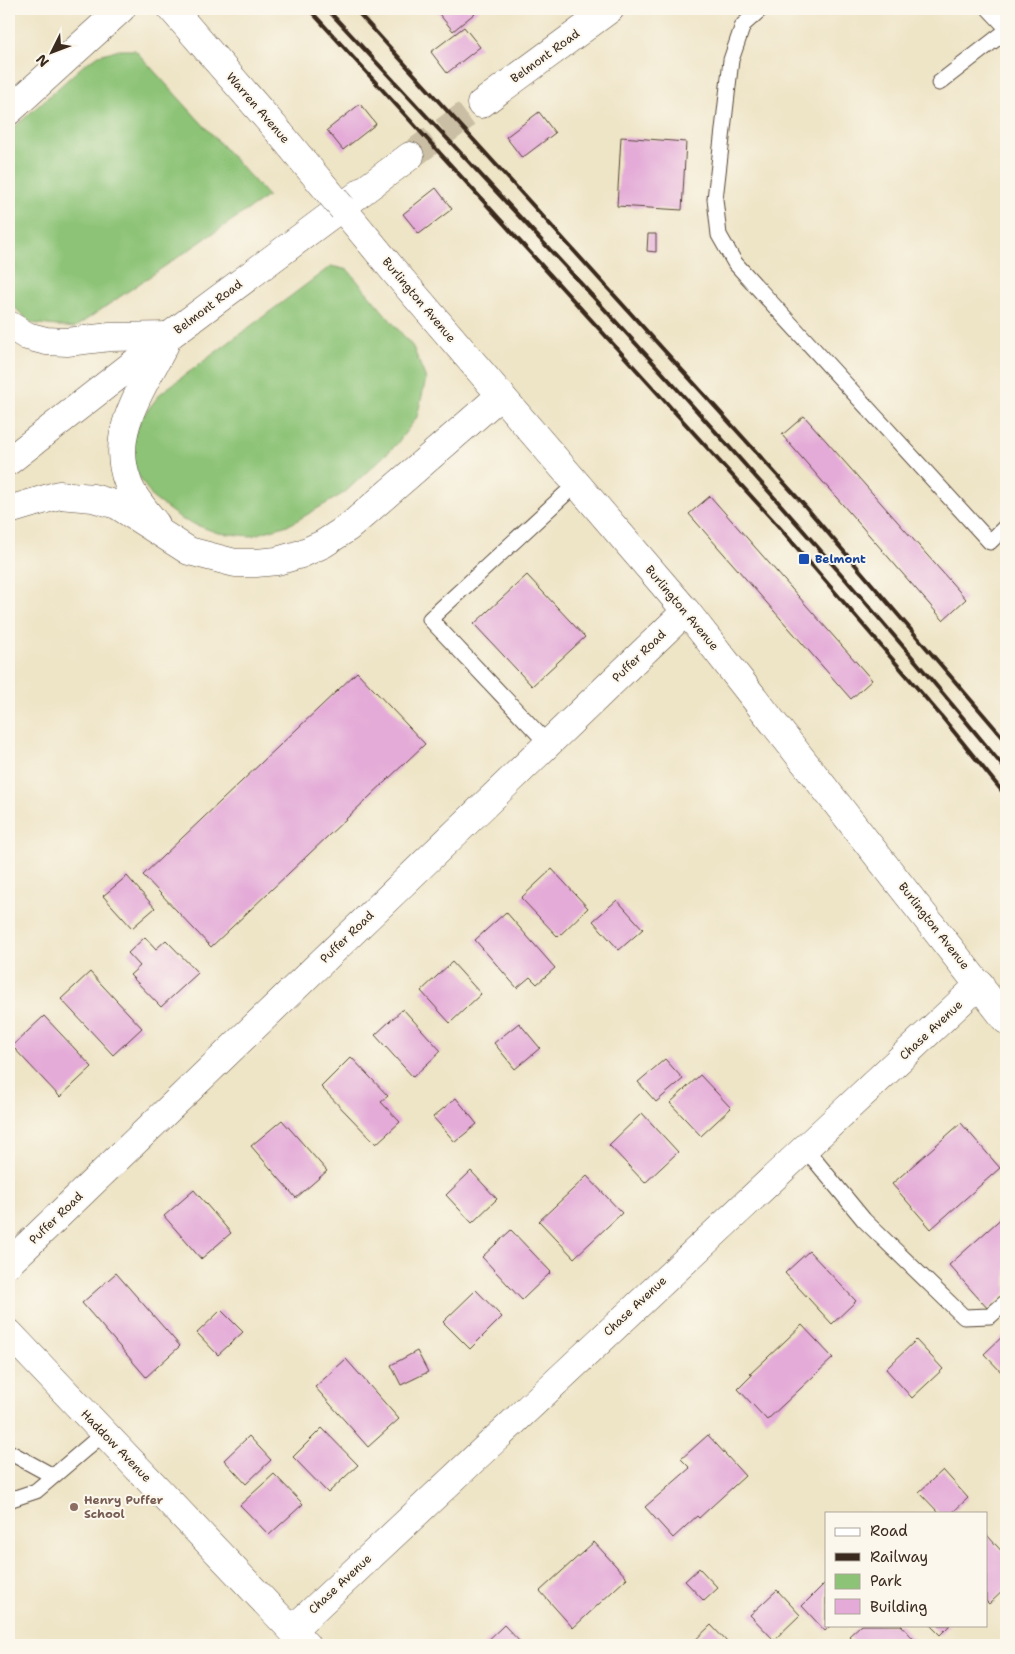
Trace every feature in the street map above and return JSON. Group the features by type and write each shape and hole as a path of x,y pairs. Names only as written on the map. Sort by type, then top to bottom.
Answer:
{"street":[{"path":"9,112 121,9"},
{"name":"Warren Avenue","path":"172,9 343,209"},
{"name":"Belmont Road","path":"481,104 610,9"},
{"name":"Belmont Road","path":"9,461 169,336 410,156"},
{"name":"Burlington Avenue","path":"343,209 686,611 980,984 1006,1020"},
{"path":"9,325 28,336 46,341 67,342 110,337 169,336 133,404 123,432 122,454 128,484 167,537"},
{"path":"9,510 59,495 93,498 116,505 189,551 235,563 277,561 301,554 323,544 349,527 500,395"},
{"name":"Puffer Road","path":"9,1263 686,611"},
{"name":"Chase Avenue","path":"299,1637 804,1147 980,984"},
{"name":"Haddow Avenue","path":"9,1333 299,1637"}],"lane":[{"path":"760,9 744,25 730,60 715,199 719,235 735,263 990,542 1006,526"},
{"path":"989,9 1006,27"},
{"path":"939,83 1006,31"},
{"path":"548,744 430,619 576,484"},
{"path":"804,1147 864,1220 964,1317 990,1316 1006,1302"},
{"path":"9,1500 36,1491 104,1433"},
{"path":"9,1452 54,1476"}],"green space":[{"path":"116,50 135,50 268,196 74,328 31,323 9,302 9,132 84,65 99,55"},
{"path":"331,266 348,270 413,347 426,379 417,417 396,445 344,493 291,524 251,536 218,533 183,520 153,498 134,469 132,440 142,417 161,393"}],"building":[{"path":"435,9 480,9 453,31"},
{"path":"464,27 480,47 447,73 431,52"},
{"path":"360,104 376,124 343,150 327,130"},
{"path":"539,112 555,133 522,158 506,137"},
{"path":"621,137 686,142 682,210 617,206"},
{"path":"436,188 452,209 419,234 403,214"},
{"path":"648,234 656,234 656,252 647,251"},
{"path":"804,416 966,599 943,620 782,435"},
{"path":"710,496 872,680 851,699 689,514"},
{"path":"527,575 585,637 532,686 474,624"},
{"path":"357,672 425,744 211,947 143,875"},
{"path":"552,869 588,908 558,937 521,898"},
{"path":"127,876 155,908 132,928 103,896"},
{"path":"617,900 643,929 619,950 593,921"},
{"path":"506,912 555,968 537,984 530,977 517,988 475,940"},
{"path":"145,937 156,949 166,940 198,973 161,1007 130,975 140,966 128,953"},
{"path":"452,962 481,994 450,1023 421,991"},
{"path":"90,972 142,1028 113,1055 61,999"},
{"path":"403,1009 441,1051 413,1077 375,1035"},
{"path":"44,1016 92,1067 60,1097 12,1046"},
{"path":"519,1023 540,1048 515,1069 494,1043"},
{"path":"351,1057 388,1096 381,1102 400,1122 376,1144 321,1087"},
{"path":"665,1059 683,1079 656,1102 638,1082"},
{"path":"700,1075 731,1108 701,1136 670,1103"},
{"path":"456,1098 477,1124 455,1142 433,1117"},
{"path":"642,1113 678,1152 645,1183 609,1145"},
{"path":"282,1120 327,1171 296,1198 251,1146"},
{"path":"961,1123 1000,1168 931,1229 892,1184"},
{"path":"471,1171 497,1199 472,1223 446,1195"},
{"path":"587,1176 622,1213 574,1258 539,1221"},
{"path":"194,1190 231,1233 201,1259 164,1216"},
{"path":"1006,1214 1006,1293 988,1309 949,1265"},
{"path":"511,1230 551,1272 522,1300 482,1257"},
{"path":"809,1251 856,1301 832,1324 785,1273"},
{"path":"116,1273 180,1346 146,1377 82,1303"},
{"path":"476,1290 502,1317 470,1349 443,1322"},
{"path":"221,1310 243,1332 218,1355 197,1333"},
{"path":"802,1325 833,1358 767,1420 738,1389 752,1375 750,1374"},
{"path":"1006,1333 1006,1374 1005,1376 984,1354"},
{"path":"916,1340 943,1369 912,1398 886,1369"},
{"path":"417,1351 428,1372 401,1385 391,1365"},
{"path":"346,1359 399,1419 368,1447 315,1387"},
{"path":"322,1428 358,1465 328,1493 293,1457"},
{"path":"708,1435 745,1476 699,1518 697,1516 673,1538 645,1507 690,1468 681,1459"},
{"path":"249,1436 271,1460 246,1484 224,1460"},
{"path":"943,1470 968,1498 953,1512 938,1512 919,1492"},
{"path":"274,1474 303,1504 269,1535 240,1505"},
{"path":"988,1536 1006,1556 1006,1588 989,1604"},
{"path":"594,1542 627,1578 573,1628 540,1591"},
{"path":"699,1568 718,1588 704,1601 685,1581"},
{"path":"825,1583 825,1626 830,1626 825,1631 802,1606"},
{"path":"777,1590 800,1615 774,1640 750,1615"},
{"path":"504,1625 523,1645 483,1645"},
{"path":"711,1625 730,1645 690,1645"},
{"path":"860,1626 902,1626 919,1645 857,1645 849,1636"},
{"path":"931,1626 949,1626 940,1635"}],"tunnel":[{"path":"410,156 481,104"}],"railway":[{"path":"309,9 780,528 942,717 1006,796"},
{"path":"327,9 587,290 758,479 925,672 1006,770"},
{"path":"355,9 805,506 1006,741"}],"place":[{"name":"Belmont","path":"804,559"},
{"name":"Henry Puffer School","path":"74,1507"}]}
